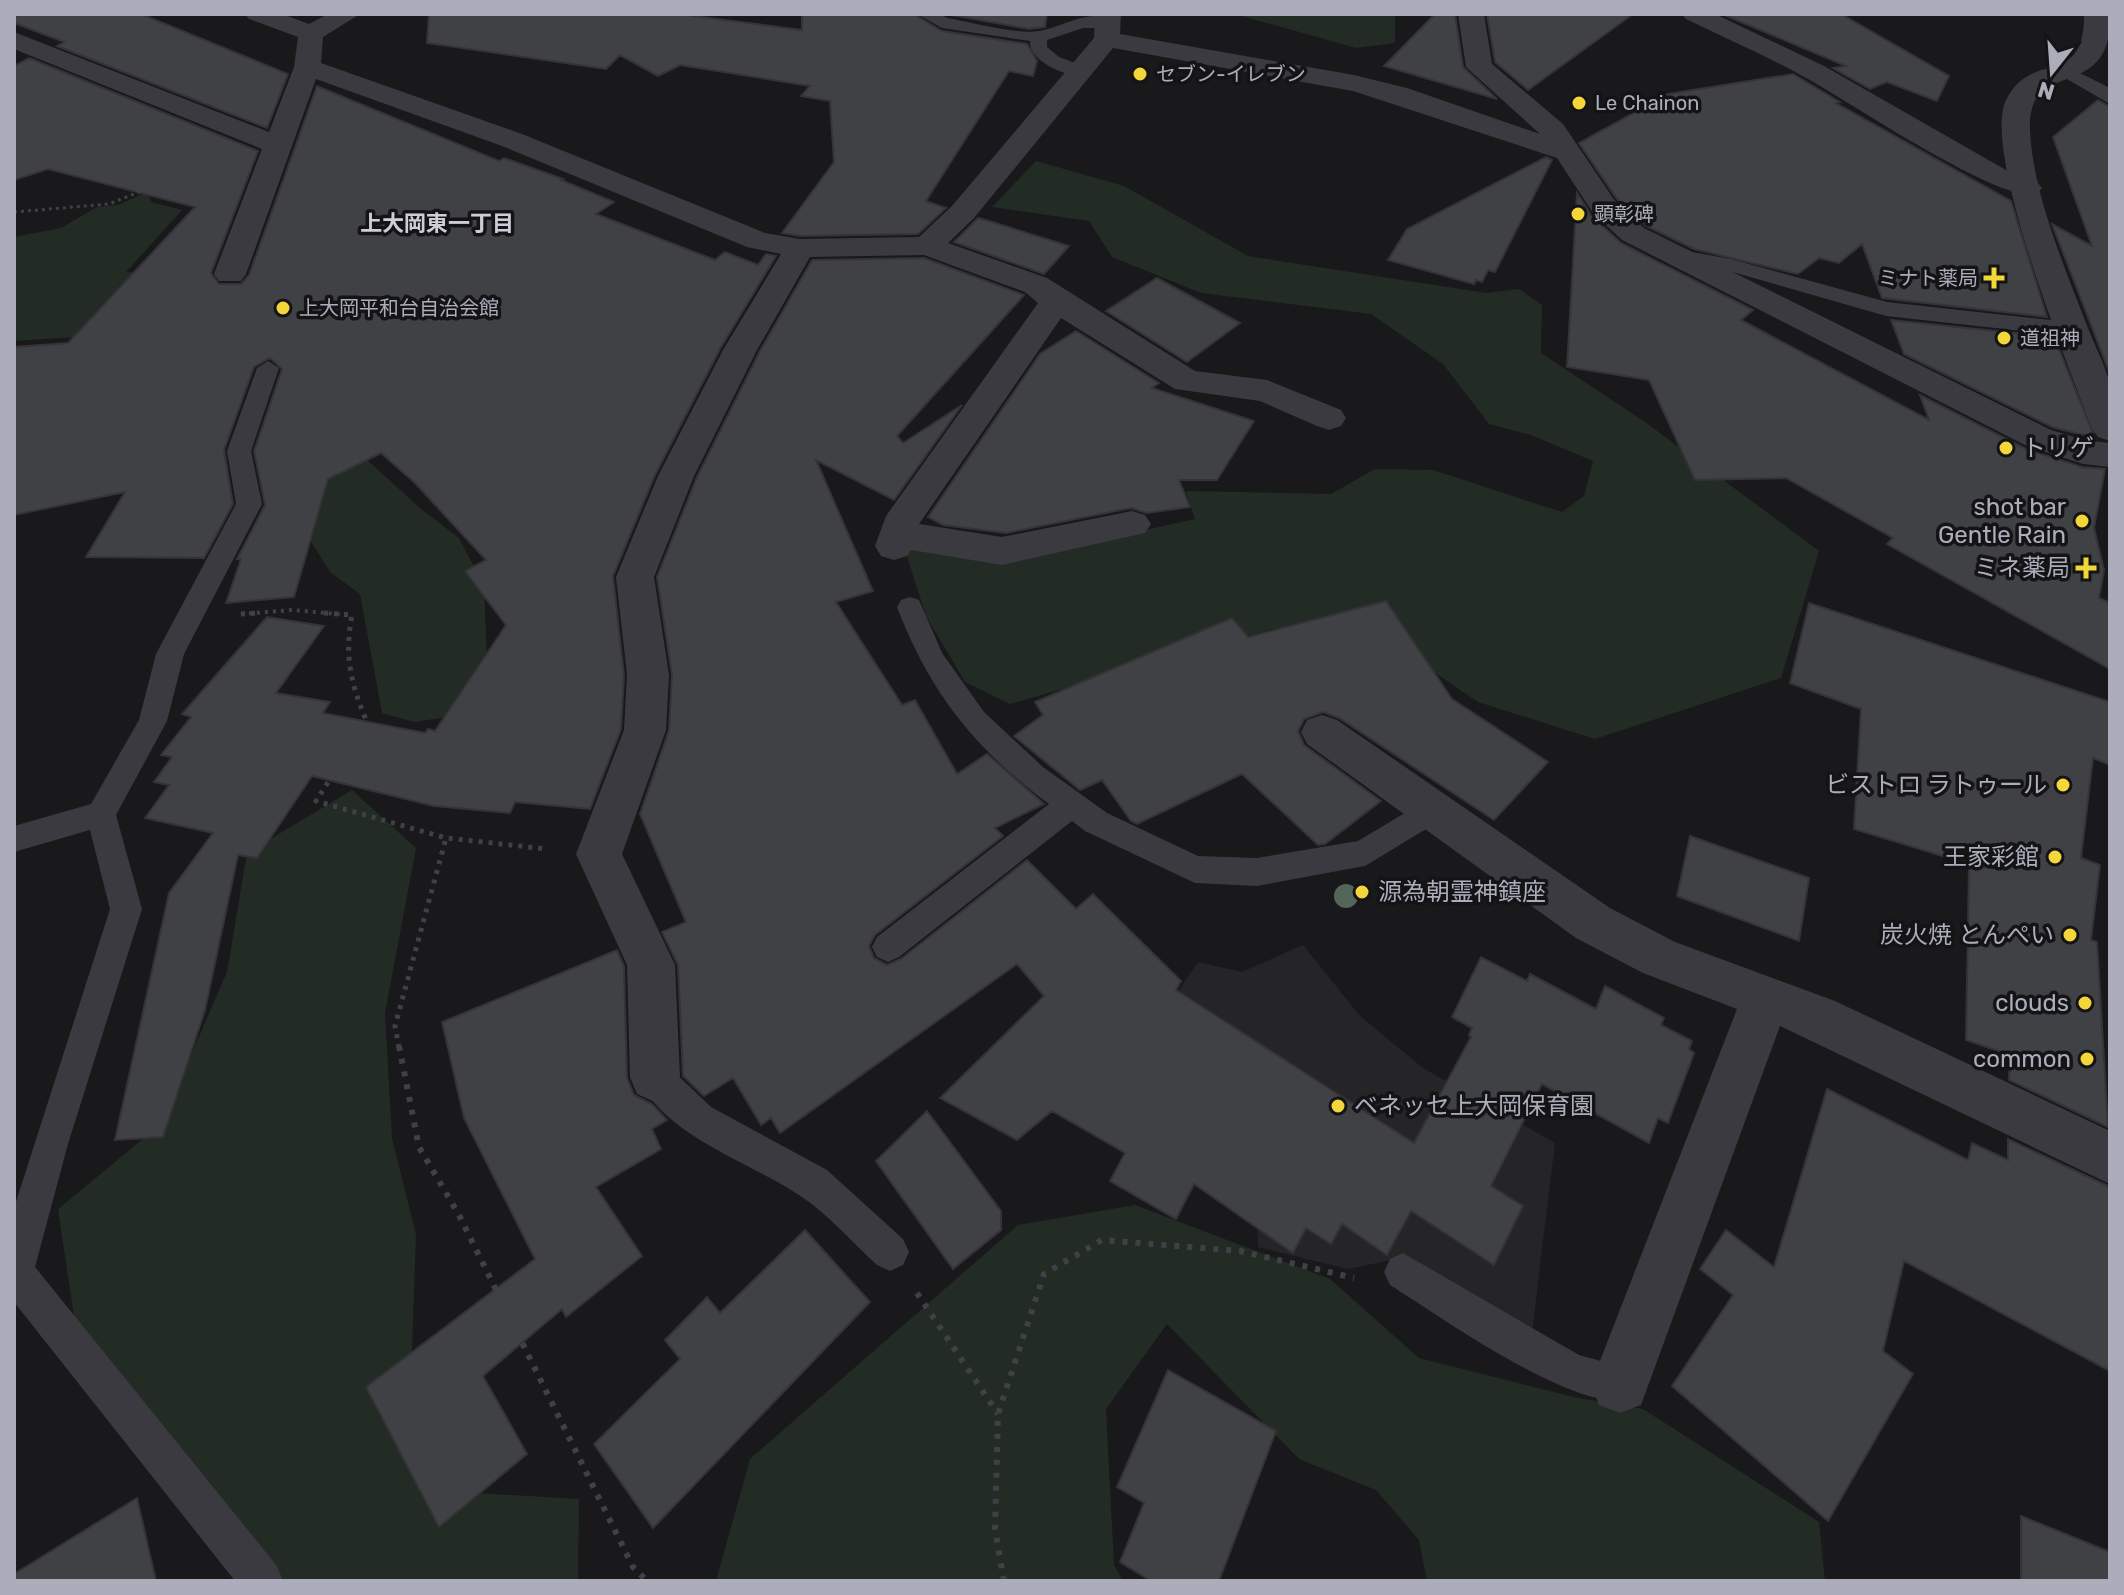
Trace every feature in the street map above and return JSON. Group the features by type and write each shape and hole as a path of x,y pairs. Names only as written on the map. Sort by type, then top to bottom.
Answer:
{"street":[{"path":"258,14 311,33 347,14"},
{"path":"1471,14 1479,67 1553,130 1604,207 1633,234 2039,438 2083,452 2110,455"},
{"path":"1695,14 1815,72 1996,176 2027,188"},
{"path":"2097,14 2100,31 2096,49 2082,66 2035,83 2018,99 2014,119 2027,188 2069,329 2110,429"},
{"path":"927,246 963,212 1080,71 1107,25 1271,71 1354,83 1397,94 1570,153"},
{"path":"230,274 307,67 311,33"},
{"path":"14,40 278,145"},
{"path":"307,67 512,140 758,241 800,248 927,246 1036,285 1056,301 1187,381 1267,391 1329,418"},
{"path":"655,1077 651,965 599,854 645,730 648,675 635,577 676,476 740,350 800,248"},
{"path":"1056,301 934,472 899,525 895,540 1002,551 1132,524"},
{"path":"1322,732 1593,923 1660,958 1818,1017 2110,1158"},
{"path":"1620,1384 1766,997"}],"lane":[{"path":"926,14 942,23 1039,37 1081,23 1107,25"},
{"path":"1039,37 1038,48 1045,55 1080,71"},
{"path":"2066,71 2096,85 2110,98"},
{"path":"1675,255 1724,263 1886,309 2069,329"},
{"path":"262,1581 136,1420 53,1324 15,1271 50,1144 126,909 101,814 153,721 170,654 249,504 239,451 268,368"},
{"path":"910,607 930,657 974,720 1033,776 1096,822 1195,869 1257,872 1365,853 1430,811"},
{"path":"888,947 1072,804"},
{"path":"14,839 101,814"},
{"path":"655,1077 699,1119 814,1183 890,1252"},
{"path":"1403,1272 1572,1373 1620,1384"}],"path":[{"path":"14,212 109,204 178,174 278,145"},
{"path":"425,197 440,188"},
{"path":"415,268 428,268 455,258 471,264"},
{"path":"444,273 455,263 455,258"},
{"path":"190,618 293,610 352,615 344,647 349,681 367,722 316,801 446,838 599,854"},
{"path":"446,838 395,1026 419,1147 459,1215 633,1567 647,1581"},
{"path":"1004,1581 995,1529 998,1414 1044,1274 1102,1240 1240,1251 1349,1278 1403,1272"},
{"path":"890,1252 998,1414"}],"shaded area":[{"path":"1235,14 1395,14 1395,43 1356,48"},
{"path":"1036,161 1124,186 1248,256 1486,293 1519,289 1542,305 1541,353 1645,422 1819,551 1781,678 1595,739 1478,702 1434,672 1364,636 1272,629 1010,704 965,682 926,616 903,544 999,562 1195,519 1186,491 1331,494 1375,469 1433,470 1562,512 1584,496 1593,461 1531,435 1489,424 1443,364 1371,314 1201,293 1112,257 1089,221 992,207"},
{"path":"147,192 151,202 182,210 126,272 221,276 90,336 14,341 14,237 61,228 97,207 118,205"},
{"path":"342,437 421,509 459,538 484,586 488,684 460,715 414,722 382,713 360,594 330,572 283,496"},
{"path":"352,790 416,848 385,1013 392,1138 416,1234 412,1350 428,1490 579,1499 578,1581 249,1581 79,1350 58,1209 161,1124 227,972 247,853"},
{"name":"ベネッセ上大岡保育園","path":"1303,945 1360,1016 1423,1068 1555,1143 1532,1332 1406,1257 1348,1269 1258,1247 1256,1152 1127,1066 1198,962 1242,972"},
{"path":"1135,1205 1330,1279 1419,1358 1578,1398 1643,1409 1819,1522 1825,1581 1427,1581 1419,1540 1376,1490 1299,1459 1167,1324 1106,1409 1114,1565 1123,1581 716,1581 750,1459 1018,1225"}],"building":[{"path":"14,14 141,14 288,74 267,128 57,46 64,42 14,23"},
{"path":"429,14 679,14 802,30 802,14 914,14 942,31 1027,44 1037,61 1033,76 1009,71 926,201 946,208 918,234 800,236 782,233 834,162 830,101 801,96 810,86 680,65 658,76 620,55 606,69 427,43"},
{"path":"946,14 1047,14 1045,27 1029,29"},
{"path":"1435,14 1455,14 1463,67 1497,99 1384,66"},
{"path":"1487,14 1633,14 1528,90 1495,62"},
{"path":"1722,14 1841,14 1949,76 1937,101 1887,82 1870,89 1833,68 1846,66"},
{"path":"29,58 258,151 211,273 219,284 241,284 249,275 317,86 499,161 504,158 563,179 614,202 596,214 715,260 725,252 758,265 766,254 776,256 720,349 655,475 613,576 624,675 621,729 590,809 515,802 510,813 434,806 312,776 257,858 238,855 205,1010 163,1137 115,1140 169,893 213,833 145,818 169,785 154,782 172,757 161,755 191,717 182,714 267,617 324,626 276,693 330,702 323,713 425,733 428,729 435,731 506,625 465,571 486,560 415,483 381,453 328,479 294,597 226,603 241,559 237,559 265,505 254,451 282,369 270,358 254,367 224,450 233,504 204,558 86,557 125,492 14,515 14,347 68,343 195,207 48,169 14,180 14,66"},
{"path":"1793,74 1840,102 1836,103 2011,201 2047,317 1882,298 1862,244 1839,263 1819,258 1798,274 1694,249 1646,226 1617,199 1579,143 1668,94"},
{"path":"2098,100 2110,107 2110,374 2052,224 2092,246 2053,137"},
{"path":"1546,157 1552,160 1495,272 1488,270 1482,282 1476,280 1474,284 1388,260 1407,229"},
{"path":"1577,193 1591,215 1621,243 1753,310 1741,320 1929,420 1920,395 2026,449 2082,467 2105,469 2094,528 2104,570 2099,598 2110,603 2110,669 1887,544 1893,538 1786,478 1695,480 1649,380 1567,367"},
{"path":"978,218 1069,246 1044,274 954,242"},
{"path":"924,258 1024,295 897,436 903,443 962,405 894,500 816,460 873,591 836,602 902,705 915,700 957,774 987,754 1044,804 995,828 1003,836 875,935 869,946 874,958 887,965 901,959 1027,860 1076,909 1093,894 1181,981 1176,990 1414,1143 1471,1037 1472,1028 1452,1017 1481,957 1527,981 1530,974 1596,1009 1605,986 1664,1018 1661,1025 1692,1041 1689,1049 1694,1053 1668,1123 1658,1118 1649,1143 1542,1084 1491,1186 1523,1206 1494,1265 1411,1211 1387,1255 1342,1224 1331,1244 1306,1228 1293,1253 1194,1184 1176,1219 1110,1181 1125,1153 1052,1111 1017,1140 940,1098 1044,996 1017,964 780,1133 771,1118 761,1125 733,1078 704,1096 683,1076 678,965 662,932 686,922 640,814 669,730 672,675 657,577 697,477 760,351 812,260"},
{"path":"1157,278 1240,323 1187,362 1106,311"},
{"path":"1891,320 2054,337 2095,438 2052,427 1904,354"},
{"path":"1076,331 1159,383 1152,388 1254,421 1217,480 1179,480 1190,507 1147,513 1131,508 1006,533 943,525 928,517 1040,354"},
{"path":"1386,601 1452,699 1548,762 1494,820 1339,718 1323,712 1304,719 1298,731 1304,745 1381,801 1325,844 1318,845 1242,774 1137,824 1131,821 1102,780 1080,790 1014,736 1043,715 1035,702 1232,618 1248,637"},
{"path":"1809,603 2110,702 2110,765 2093,758 2081,858 2100,865 2091,940 2097,942 2108,1127 2009,1080 2010,1055 1966,1040 1969,864 1854,829 1861,709 1790,683"},
{"path":"1690,836 1809,878 1799,941 1677,896"},
{"path":"617,950 624,966 627,1078 634,1095 652,1104 667,1120 652,1129 661,1149 596,1187 642,1256 566,1317 562,1309 483,1376 527,1454 439,1527 366,1387 535,1259 464,1118 442,1022"},
{"path":"1827,1089 1968,1160 1972,1143 2008,1160 2008,1139 2110,1187 2110,1371 1904,1261 1883,1351 1913,1374 1828,1521 1672,1386 1733,1295 1700,1269 1726,1230 1774,1267"},
{"path":"927,1111 1001,1211 1001,1230 953,1269 876,1161"},
{"path":"805,1230 870,1302 653,1528 594,1444 680,1359 665,1340 707,1297 720,1313"},
{"path":"1168,1370 1276,1431 1219,1581 1151,1581 1120,1562 1144,1503 1117,1487"},
{"path":"137,1498 156,1581 14,1581 14,1574"},
{"path":"2021,1516 2110,1552 2110,1581 2021,1581"}],"place":[{"name":"セブン-イレブン","path":"1140,74"},
{"name":"Le Chainon","path":"1579,103"},
{"name":"顕彰碑","path":"1578,214"},
{"name":"ミナト薬局","path":"1994,278"},
{"name":"上大岡平和台自治会館","path":"283,308"},
{"name":"道祖神","path":"2004,338"},
{"name":"トリゲ","path":"2006,448"},
{"name":"shot bar Gentle Rain","path":"2082,521"},
{"name":"ミネ薬局","path":"2086,568"},
{"name":"ビストロ ラトゥール","path":"2063,785"},
{"name":"王家彩館","path":"2055,857"},
{"name":"源為朝霊神鎮座","path":"1362,892"},
{"name":"炭火焼 とんぺい","path":"2070,935"},
{"name":"clouds","path":"2085,1003"},
{"name":"common","path":"2087,1059"},
{"name":"ベネッセ上大岡保育園","path":"1338,1106"}],"district":[{"name":"上大岡東一丁目","path":"437,223"}]}
